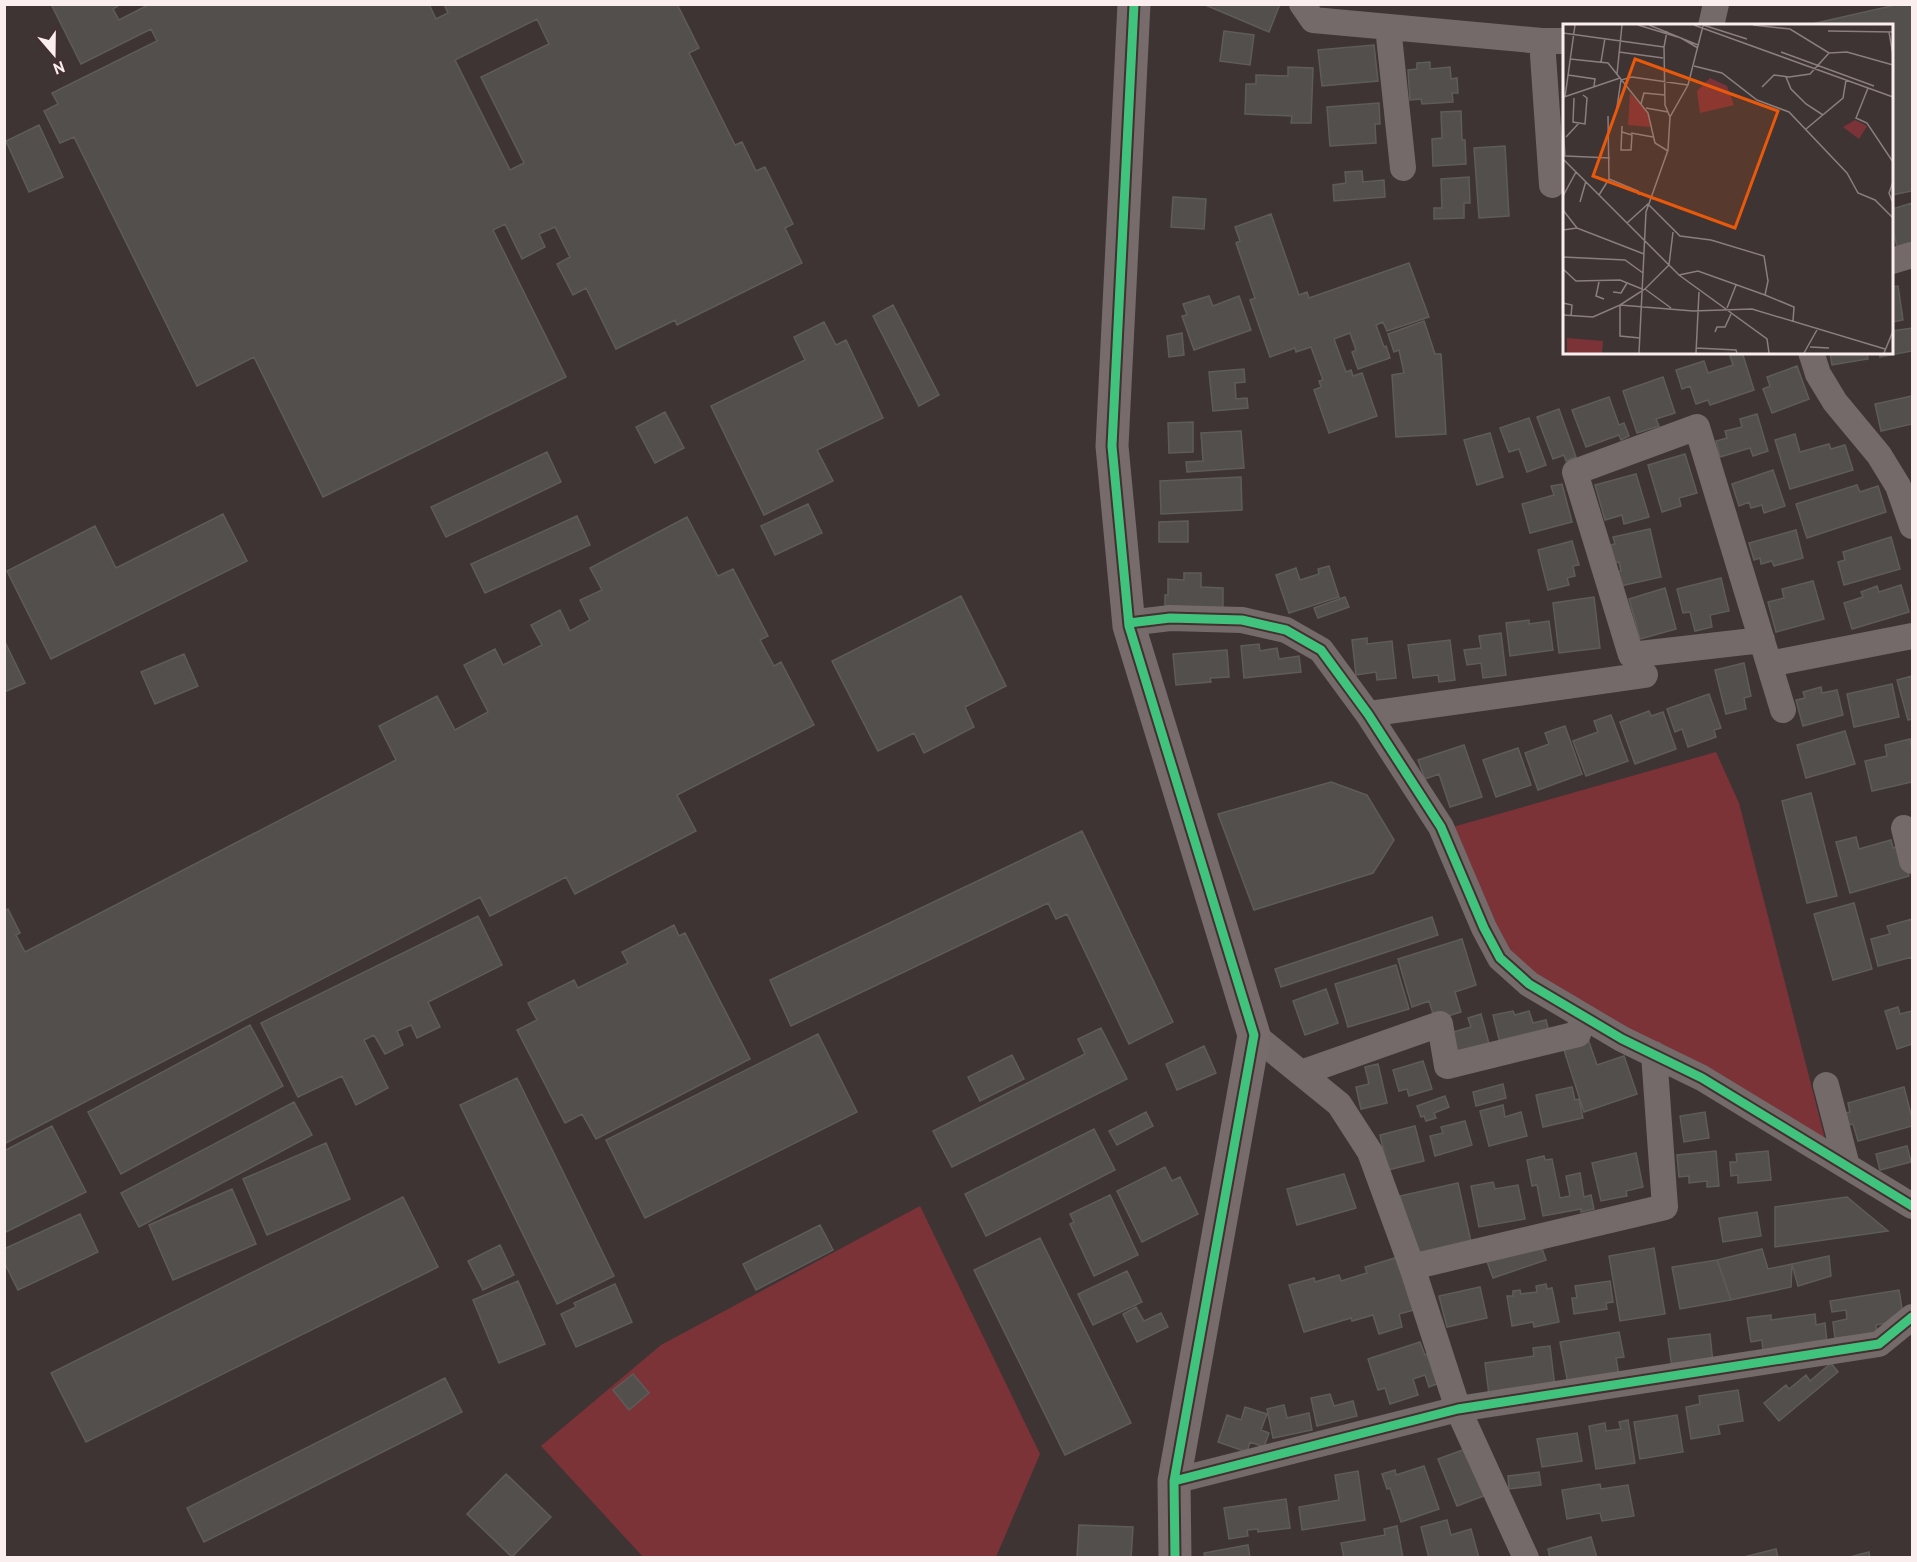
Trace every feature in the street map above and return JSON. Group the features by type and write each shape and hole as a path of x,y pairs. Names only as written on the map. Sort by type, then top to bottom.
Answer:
{"street":[{"path":"1134,4 1112,446 1129,624 1254,1035 1174,1481 1175,1557"},
{"path":"1302,4 1313,20 1553,41 1552,185"},
{"path":"1711,24 1716,4"},
{"path":"1388,27 1403,168"},
{"path":"1893,261 1912,255"},
{"path":"1812,354 1818,374 1835,402 1880,455 1898,486 1912,526"},
{"path":"1762,640 1631,655 1575,472 1697,427 1762,640 1783,710"},
{"path":"1129,624 1170,618 1242,620 1286,630 1321,650 1368,714 1441,826 1484,928 1500,958 1529,984 1622,1039 1702,1078 1912,1206"},
{"path":"1769,664 1912,636"},
{"path":"1368,714 1645,675"},
{"path":"1904,828 1912,861"},
{"path":"1301,1073 1440,1024 1446,1066 1578,1034 1583,1016"},
{"path":"1254,1035 1339,1104 1370,1152 1412,1267 1458,1408 1526,1557"},
{"path":"1412,1267 1665,1207 1654,1054"},
{"path":"1826,1085 1847,1166"},
{"path":"1174,1481 1458,1408 1879,1344 1912,1317"}],"shaded area":[{"path":"1716,752 1739,803 1826,1143 1613,1034 1492,943 1453,827"},
{"path":"920,1206 1040,1454 996,1557 644,1558 541,1446 661,1345"}],"building":[{"path":"51,4 121,4 113,9 119,20 150,4 429,4 436,19 448,13 444,4 677,4 699,48 689,53 735,145 742,142 756,171 765,167 793,224 785,228 802,263 677,325 675,320 616,349 586,288 573,295 557,264 570,257 555,227 539,234 545,247 522,259 505,224 493,230 566,377 323,497 254,357 197,386 74,137 60,143 44,111 58,104 52,93 157,41 151,29 81,64","holes":["537,19 549,44 481,77 524,163 510,170 455,60"]},
{"path":"1203,4 1280,4 1269,32"},
{"path":"1900,4 1912,4 1912,191 1893,195 1893,24 1812,24"},
{"path":"1224,31 1254,35 1250,65 1220,61"},
{"path":"1374,45 1378,81 1322,86 1318,50"},
{"path":"1430,62 1430,69 1450,67 1451,79 1457,78 1458,93 1452,93 1453,102 1422,104 1421,99 1410,100 1408,70 1417,69 1417,63"},
{"path":"1288,67 1313,68 1311,123 1291,123 1292,116 1245,114 1246,84 1256,84 1256,75 1288,76"},
{"path":"1379,103 1380,124 1375,124 1376,143 1330,146 1327,107"},
{"path":"1461,111 1466,164 1433,166 1432,139 1442,138 1441,112"},
{"path":"39,125 63,177 29,192 6,141"},
{"path":"1505,146 1509,216 1479,218 1474,148"},
{"path":"1362,171 1363,182 1384,180 1385,197 1334,201 1333,185 1346,183 1345,172"},
{"path":"1469,177 1470,203 1464,203 1464,218 1434,219 1434,208 1442,208 1441,179"},
{"path":"1173,197 1206,199 1204,229 1171,227"},
{"path":"1912,203 1912,242 1897,246 1893,231 1893,209"},
{"path":"1271,214 1299,295 1307,292 1309,298 1409,263 1429,317 1387,331 1383,322 1376,325 1390,358 1358,369 1352,352 1356,350 1350,333 1334,339 1346,372 1351,370 1353,376 1362,373 1377,416 1329,433 1314,390 1321,387 1319,381 1323,380 1311,347 1296,352 1295,348 1270,357 1250,300 1255,298 1236,243 1240,241 1235,227"},
{"path":"1898,286 1903,320 1893,322 1893,287"},
{"path":"1209,296 1213,306 1239,296 1251,330 1194,350 1182,316 1187,315 1183,304"},
{"path":"893,305 939,395 919,406 873,316"},
{"path":"1424,321 1435,354 1441,354 1446,434 1396,437 1392,375 1404,373 1399,350 1394,352 1388,334"},
{"path":"824,322 836,345 846,340 883,418 817,450 833,481 764,515 711,406 805,360 794,337"},
{"path":"1912,328 1912,351 1880,357 1879,354 1893,354 1893,331"},
{"path":"1182,333 1184,355 1169,357 1167,336"},
{"path":"1743,354 1754,390 1710,405 1708,400 1696,404 1690,386 1682,389 1676,370 1704,361 1708,373 1733,365 1730,356"},
{"path":"1830,354 1867,354 1868,359 1832,365"},
{"path":"1797,366 1809,399 1772,413 1763,389 1770,386 1767,377"},
{"path":"1244,369 1245,382 1235,383 1236,399 1247,398 1248,408 1213,411 1209,372"},
{"path":"1663,377 1675,413 1656,419 1659,426 1637,433 1623,391"},
{"path":"1912,396 1912,424 1881,431 1875,404"},
{"path":"1609,397 1619,425 1624,423 1629,436 1621,440 1619,435 1586,447 1572,410"},
{"path":"1559,409 1576,457 1566,461 1564,455 1553,459 1537,417"},
{"path":"665,412 684,448 655,463 636,427"},
{"path":"1757,414 1768,451 1753,456 1750,448 1720,457 1716,441 1727,438 1725,431 1742,427 1740,419"},
{"path":"1529,418 1546,465 1527,472 1519,449 1509,452 1500,428"},
{"path":"1193,422 1193,452 1169,453 1168,423"},
{"path":"1241,431 1244,468 1187,472 1186,462 1203,461 1201,433"},
{"path":"1490,433 1503,477 1477,485 1464,440"},
{"path":"1795,434 1800,452 1829,444 1831,449 1845,445 1853,470 1790,489 1775,440"},
{"path":"547,452 561,482 446,537 431,507"},
{"path":"1685,454 1697,493 1679,498 1681,506 1662,512 1648,465"},
{"path":"1773,470 1785,506 1764,513 1762,505 1751,508 1749,502 1739,506 1732,484"},
{"path":"1636,474 1649,517 1624,524 1622,515 1605,520 1595,485"},
{"path":"1241,477 1242,510 1161,514 1160,481"},
{"path":"1562,484 1572,522 1530,533 1522,504 1554,495 1551,486"},
{"path":"1857,485 1860,492 1878,486 1886,512 1807,538 1796,504"},
{"path":"808,504 822,533 775,555 761,526"},
{"path":"223,514 247,561 51,659 7,571 95,526 116,568"},
{"path":"577,516 590,545 485,593 471,564"},
{"path":"687,517 718,576 733,569 768,636 760,640 774,666 781,662 814,725 677,795 696,831 575,894 566,877 490,916 480,897 4,1144 4,911 8,909 20,933 16,935 25,952 396,760 379,726 437,696 455,730 488,712 464,665 495,649 503,665 542,645 531,625 560,610 570,631 590,620 580,600 602,590 590,568"},
{"path":"1188,521 1188,542 1159,542 1159,522"},
{"path":"1650,529 1661,577 1620,586 1617,572 1621,571 1619,562 1614,563 1610,545 1615,544 1613,537"},
{"path":"1796,530 1803,558 1774,566 1772,561 1761,564 1760,558 1754,560 1749,543"},
{"path":"1891,537 1900,569 1844,585 1838,562 1845,560 1843,552"},
{"path":"1572,541 1579,565 1573,566 1575,576 1567,578 1569,585 1548,590 1538,550"},
{"path":"1329,566 1339,597 1289,613 1276,575 1296,568 1300,580 1319,574 1318,569"},
{"path":"1184,573 1201,573 1201,587 1223,588 1223,612 1165,611 1168,579 1184,580"},
{"path":"1721,578 1729,611 1710,615 1712,627 1695,631 1690,612 1683,613 1677,589"},
{"path":"1813,581 1824,619 1776,632 1768,602 1784,598 1782,589"},
{"path":"1901,585 1909,612 1852,629 1844,603 1863,597 1861,592 1877,586 1879,592"},
{"path":"1665,588 1676,629 1640,639 1629,599"},
{"path":"961,596 1006,686 965,707 974,727 924,753 914,733 878,751 832,661"},
{"path":"1345,597 1349,607 1318,618 1314,608"},
{"path":"1594,597 1600,648 1559,653 1553,603"},
{"path":"1529,620 1529,624 1549,621 1553,650 1510,656 1506,623"},
{"path":"1501,633 1506,675 1483,678 1481,663 1467,665 1464,650 1481,648 1479,636"},
{"path":"1367,638 1367,644 1392,641 1396,678 1377,680 1376,672 1356,675 1352,640"},
{"path":"1450,640 1455,680 1439,682 1438,675 1413,678 1408,645"},
{"path":"4,643 25,683 4,692"},
{"path":"1259,644 1260,651 1277,648 1279,659 1299,656 1301,672 1244,678 1241,646"},
{"path":"1227,650 1229,677 1210,678 1211,682 1176,685 1173,654"},
{"path":"184,654 198,686 155,704 141,672"},
{"path":"1744,663 1751,696 1744,698 1746,709 1726,714 1715,670"},
{"path":"1912,676 1912,719 1908,720 1897,680"},
{"path":"1892,684 1899,717 1854,727 1847,694"},
{"path":"1821,687 1822,693 1837,690 1843,715 1803,726 1796,700 1805,698 1803,692"},
{"path":"1709,694 1721,728 1714,730 1716,737 1688,747 1682,729 1675,732 1667,709"},
{"path":"1649,711 1651,716 1663,712 1676,749 1635,764 1620,722"},
{"path":"1611,715 1628,761 1586,776 1573,741 1598,732 1594,721"},
{"path":"1565,726 1582,774 1538,790 1525,753 1549,744 1545,733"},
{"path":"1845,731 1855,764 1806,778 1797,745"},
{"path":"1910,739 1912,782 1872,791 1865,761 1887,756 1885,745"},
{"path":"1464,745 1482,797 1450,807 1439,774 1425,779 1418,760"},
{"path":"1518,748 1531,785 1496,797 1483,760"},
{"path":"1331,782 1367,795 1394,840 1373,873 1254,910 1218,814"},
{"path":"1811,793 1837,896 1807,903 1782,801"},
{"path":"1082,831 1173,1022 1129,1044 1067,914 1056,919 1048,903 791,1026 770,980"},
{"path":"1856,837 1859,849 1891,840 1893,848 1900,846 1909,876 1850,893 1836,842"},
{"path":"1854,903 1872,969 1833,980 1814,914"},
{"path":"478,916 502,965 428,1002 440,1027 417,1038 411,1025 397,1031 403,1045 385,1054 374,1035 364,1040 388,1088 356,1105 342,1076 298,1097 261,1023"},
{"path":"1432,917 1438,935 1281,987 1275,969"},
{"path":"1912,919 1912,957 1878,966 1871,939 1890,934 1887,926"},
{"path":"674,925 679,936 685,933 750,1059 596,1139 582,1114 565,1123 517,1030 537,1020 528,1003 574,980 578,988 628,963 622,952"},
{"path":"1462,939 1476,985 1455,992 1461,1012 1435,1020 1429,1001 1412,1007 1398,959"},
{"path":"1396,965 1409,1009 1348,1027 1335,984"},
{"path":"1326,989 1338,1023 1305,1035 1293,1001"},
{"path":"1898,1007 1900,1014 1912,1011 1912,1044 1897,1049 1885,1011"},
{"path":"1513,1011 1515,1015 1529,1011 1533,1023 1546,1020 1551,1039 1502,1051 1493,1015"},
{"path":"1481,1014 1491,1051 1460,1058 1453,1032 1471,1027 1468,1018"},
{"path":"250,1025 283,1086 121,1174 88,1112"},
{"path":"1101,1028 1127,1079 952,1167 933,1131 1085,1054 1078,1039"},
{"path":"818,1034 857,1112 645,1218 606,1140"},
{"path":"1587,1036 1597,1065 1624,1056 1637,1094 1584,1112 1562,1044"},
{"path":"1204,1046 1216,1073 1177,1090 1166,1064"},
{"path":"1012,1055 1024,1079 980,1101 968,1077"},
{"path":"1423,1061 1432,1089 1409,1096 1407,1089 1399,1091 1393,1070"},
{"path":"1378,1064 1387,1103 1361,1109 1356,1087 1369,1084 1365,1067"},
{"path":"517,1078 614,1276 557,1304 460,1105"},
{"path":"1503,1084 1506,1098 1476,1106 1473,1092"},
{"path":"1572,1087 1575,1100 1579,1099 1583,1118 1543,1127 1536,1095"},
{"path":"1904,1087 1912,1126 1858,1141 1853,1124 1848,1125 1845,1113 1850,1112 1848,1103"},
{"path":"1445,1096 1449,1107 1434,1113 1436,1118 1426,1121 1424,1116 1421,1117 1417,1106"},
{"path":"294,1102 312,1135 139,1227 121,1193"},
{"path":"1503,1105 1505,1117 1521,1112 1527,1136 1489,1146 1480,1111"},
{"path":"1146,1112 1153,1126 1117,1145 1109,1131"},
{"path":"1705,1112 1709,1138 1684,1142 1680,1116"},
{"path":"1465,1121 1472,1145 1435,1156 1430,1136 1443,1133 1441,1127"},
{"path":"52,1126 86,1192 4,1233 4,1151"},
{"path":"1415,1126 1424,1161 1388,1170 1380,1135"},
{"path":"1094,1129 1115,1170 986,1236 965,1194"},
{"path":"326,1143 350,1199 267,1235 243,1179"},
{"path":"1907,1146 1911,1162 1880,1170 1876,1154"},
{"path":"1716,1151 1719,1186 1707,1187 1707,1181 1689,1183 1689,1176 1679,1177 1677,1155"},
{"path":"1768,1151 1771,1180 1738,1183 1738,1175 1731,1176 1730,1162 1737,1162 1736,1154"},
{"path":"1636,1153 1643,1187 1626,1191 1627,1196 1601,1201 1592,1163"},
{"path":"1544,1156 1545,1160 1552,1159 1560,1198 1570,1196 1566,1176 1580,1173 1584,1197 1591,1195 1594,1209 1543,1216 1537,1185 1532,1186 1527,1160"},
{"path":"1165,1167 1172,1181 1180,1177 1198,1214 1142,1242 1117,1191"},
{"path":"1344,1174 1356,1208 1297,1225 1287,1189"},
{"path":"1493,1182 1495,1189 1518,1185 1525,1219 1479,1227 1471,1186"},
{"path":"1458,1183 1471,1242 1419,1254 1400,1196"},
{"path":"232,1189 256,1244 173,1280 149,1225"},
{"path":"1110,1195 1138,1255 1094,1276 1070,1224 1074,1222 1070,1214"},
{"path":"403,1197 438,1267 86,1442 51,1373"},
{"path":"1847,1197 1888,1231 1775,1247 1775,1207"},
{"path":"1757,1212 1761,1236 1723,1242 1719,1218"},
{"path":"80,1214 98,1252 18,1290 4,1262 4,1249"},
{"path":"820,1225 833,1250 756,1290 743,1264"},
{"path":"1538,1237 1546,1260 1493,1278 1485,1256"},
{"path":"1040,1238 1131,1423 1065,1455 974,1270"},
{"path":"500,1245 514,1275 483,1290 468,1261"},
{"path":"1654,1248 1665,1314 1620,1321 1609,1256"},
{"path":"1762,1249 1768,1269 1792,1264 1791,1287 1731,1300 1717,1260"},
{"path":"1829,1256 1831,1276 1798,1286 1792,1264"},
{"path":"1398,1257 1414,1310 1399,1314 1402,1327 1379,1334 1373,1315 1352,1321 1351,1318 1304,1332 1289,1285 1314,1278 1315,1282 1339,1275 1341,1281 1367,1273 1365,1267"},
{"path":"1717,1260 1731,1300 1680,1309 1672,1267"},
{"path":"1127,1271 1142,1302 1093,1325 1078,1294"},
{"path":"518,1281 545,1344 499,1363 473,1300"},
{"path":"1610,1281 1613,1302 1606,1303 1607,1309 1574,1314 1572,1298 1577,1298 1575,1286"},
{"path":"615,1284 632,1322 576,1347 561,1314 576,1307 574,1303"},
{"path":"1546,1284 1547,1289 1552,1288 1559,1322 1534,1327 1533,1322 1512,1326 1507,1296 1513,1296 1513,1291 1520,1290 1521,1294 1537,1292 1536,1286"},
{"path":"1480,1287 1487,1318 1447,1327 1439,1296"},
{"path":"1899,1290 1903,1315 1892,1317 1892,1322 1876,1325 1877,1333 1835,1338 1833,1322 1847,1319 1846,1310 1832,1312 1830,1301"},
{"path":"1136,1307 1144,1321 1161,1313 1168,1327 1137,1342 1123,1314"},
{"path":"1815,1314 1816,1325 1825,1323 1827,1343 1763,1352 1762,1340 1751,1342 1747,1318 1771,1315 1771,1320"},
{"path":"1619,1332 1624,1357 1616,1358 1619,1375 1568,1384 1560,1342"},
{"path":"1710,1334 1713,1363 1672,1368 1668,1339"},
{"path":"1420,1342 1425,1355 1433,1352 1442,1382 1429,1387 1425,1375 1413,1379 1418,1395 1390,1404 1385,1388 1378,1390 1368,1359"},
{"path":"1550,1346 1555,1387 1489,1395 1485,1363 1534,1356 1533,1348"},
{"path":"1831,1363 1838,1372 1779,1421 1764,1403 1786,1385 1789,1389 1806,1375 1810,1381"},
{"path":"633,1374 649,1393 629,1410 613,1390"},
{"path":"445,1378 462,1412 204,1542 187,1508"},
{"path":"1738,1390 1743,1421 1718,1425 1720,1434 1691,1439 1686,1407 1700,1404 1699,1396"},
{"path":"1330,1394 1334,1406 1353,1401 1357,1416 1317,1426 1311,1398"},
{"path":"1284,1405 1287,1418 1309,1413 1312,1430 1273,1438 1267,1409"},
{"path":"1245,1407 1267,1414 1261,1430 1269,1433 1264,1447 1250,1442 1247,1452 1218,1442 1227,1415 1241,1420"},
{"path":"1677,1415 1683,1452 1640,1459 1634,1422"},
{"path":"1628,1420 1635,1463 1596,1469 1589,1426 1605,1423 1606,1431 1621,1429 1619,1422"},
{"path":"1577,1433 1582,1461 1542,1467 1537,1439"},
{"path":"1468,1448 1486,1495 1457,1506 1438,1459"},
{"path":"1424,1466 1439,1509 1401,1522 1390,1488 1387,1489 1382,1474 1395,1470 1396,1475"},
{"path":"1358,1471 1365,1520 1302,1530 1299,1507 1339,1500 1335,1475"},
{"path":"1539,1472 1541,1485 1509,1489 1508,1476"},
{"path":"506,1474 551,1517 512,1557 467,1514"},
{"path":"1600,1484 1601,1489 1628,1485 1634,1516 1602,1521 1600,1513 1567,1519 1562,1490"},
{"path":"1286,1499 1290,1528 1258,1532 1258,1529 1247,1530 1248,1536 1229,1539 1224,1508"},
{"path":"1447,1520 1451,1535 1471,1529 1479,1558 1429,1558 1421,1527"},
{"path":"1079,1525 1133,1527 1131,1558 1077,1558"},
{"path":"1397,1526 1403,1558 1344,1558 1341,1543 1385,1535 1384,1529"},
{"path":"1591,1537 1597,1558 1550,1558 1548,1549"},
{"path":"1248,1545 1250,1558 1205,1558 1204,1553"},
{"path":"1776,1549 1778,1558 1740,1558"},
{"path":"1869,1552 1870,1558 1846,1558"}],"cycle path":[{"path":"1134,4 1112,446 1129,626 1254,1035 1174,1481 1175,1558"},
{"path":"1129,623 1170,618 1242,620 1286,630 1321,650 1368,714 1441,827 1484,928 1500,958 1529,984 1622,1039 1702,1078 1912,1206"},
{"path":"1174,1481 1458,1409 1879,1344 1912,1317"}]}
